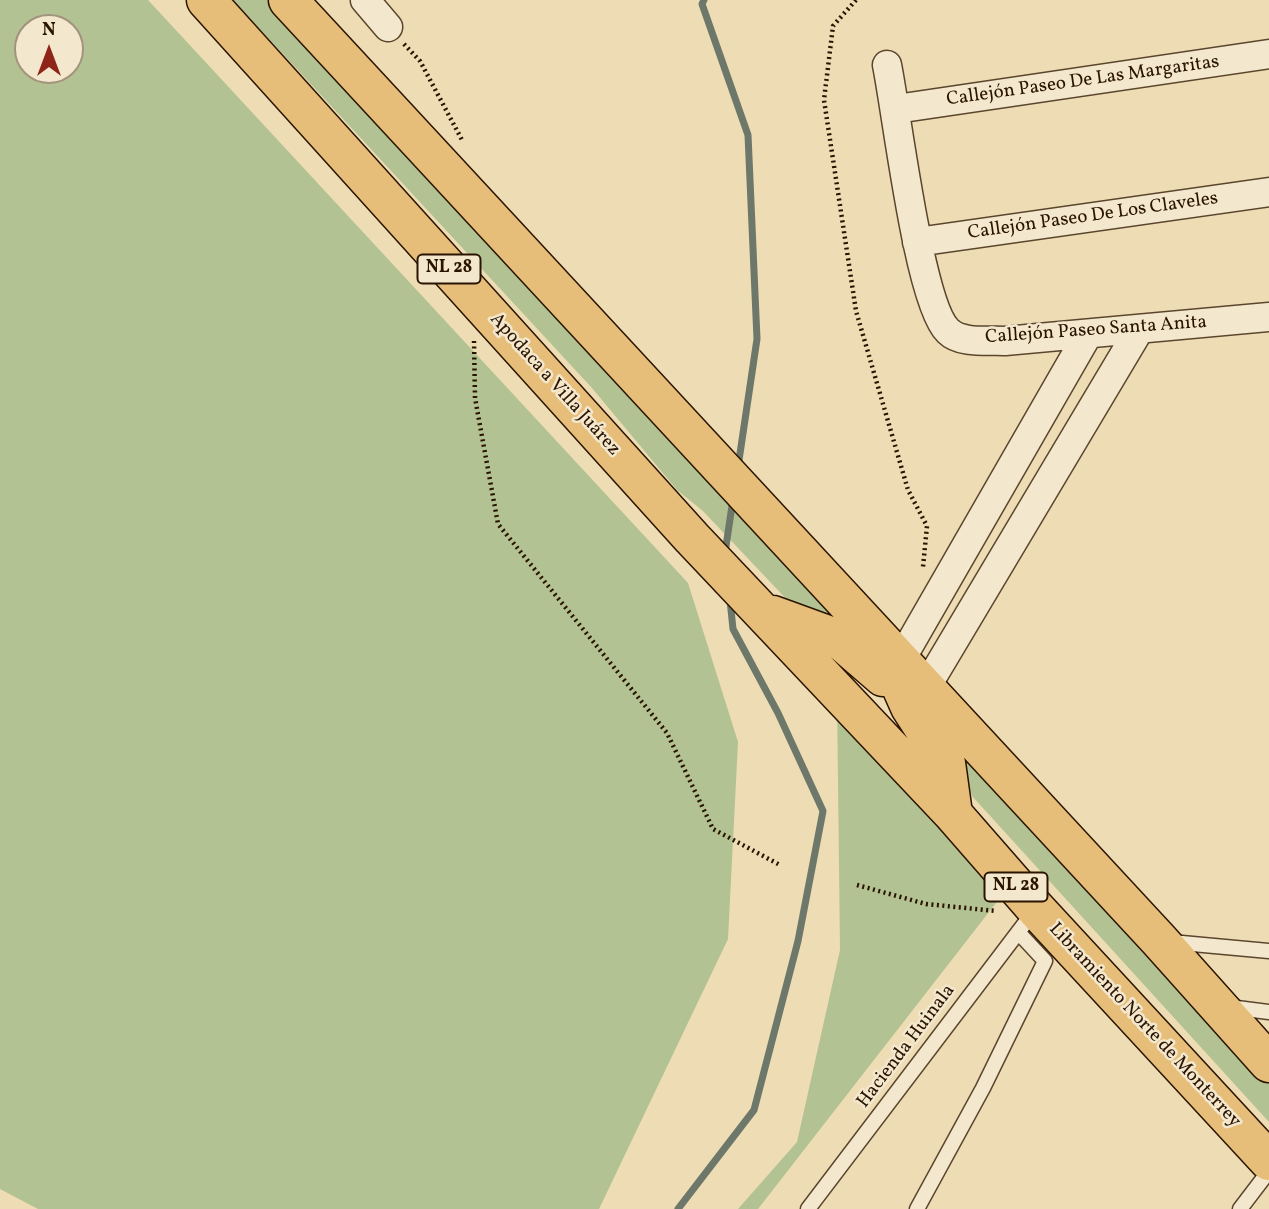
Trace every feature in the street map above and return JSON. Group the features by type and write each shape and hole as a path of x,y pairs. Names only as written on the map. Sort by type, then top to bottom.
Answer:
{"main road":[{"name":"Apodaca a Villa Juárez","path":"206,0 692,538 765,612"},
{"path":"288,0 807,562 908,680 1159,940 1269,1063"},
{"path":"765,612 839,639 908,680 946,763 953,814"},
{"name":"Libramiento Norte de Monterrey","path":"765,612 953,814 1027,920 1055,951 1269,1161"}],"street":[{"path":"365,0 388,27"},
{"name":"Callejón Paseo De Las Margaritas","path":"896,110 1269,54"},
{"name":"Callejón Paseo Santa Anita","path":"887,65 917,242 937,315 949,333 967,339 1005,341 1269,317"},
{"name":"Callejón Paseo De Los Claveles","path":"917,242 1269,192"},
{"path":"908,680 1047,486 1139,330"},
{"path":"908,680 924,617 1088,334"},
{"path":"1013,463 1047,486"}],"lane":[{"name":"Hacienda Huinala","path":"808,1209 1027,920"},
{"path":"1159,940 1269,951"},
{"path":"917,1209 1055,951"},
{"path":"1216,1005 1269,1012"},
{"path":"1240,1209 1269,1171"}],"path":[{"path":"856,0 833,26 824,100 856,311 908,490 927,526 920,605 924,617"},
{"path":"388,27 420,61 462,140 465,153"},
{"path":"472,294 475,398 498,524 667,733 713,829 780,865"},
{"path":"857,885 926,904 989,911 1027,920"}],"green space":[{"path":"0,0 148,0 688,583 738,742 728,939 599,1209 38,1209 0,1189"},
{"path":"233,0 275,0 892,667 792,605 703,511 677,490 592,388"},
{"path":"837,697 1003,894 758,1209 738,1209 797,1142 840,950"},
{"path":"956,741 1269,1071 1269,1122 972,796"}],"waterway":[{"path":"704,0 702,4 748,135 757,339 738,467"},
{"path":"725,553 733,499"},
{"path":"678,1209 754,1110 798,941 823,811 778,713 733,629 730,600"}]}
